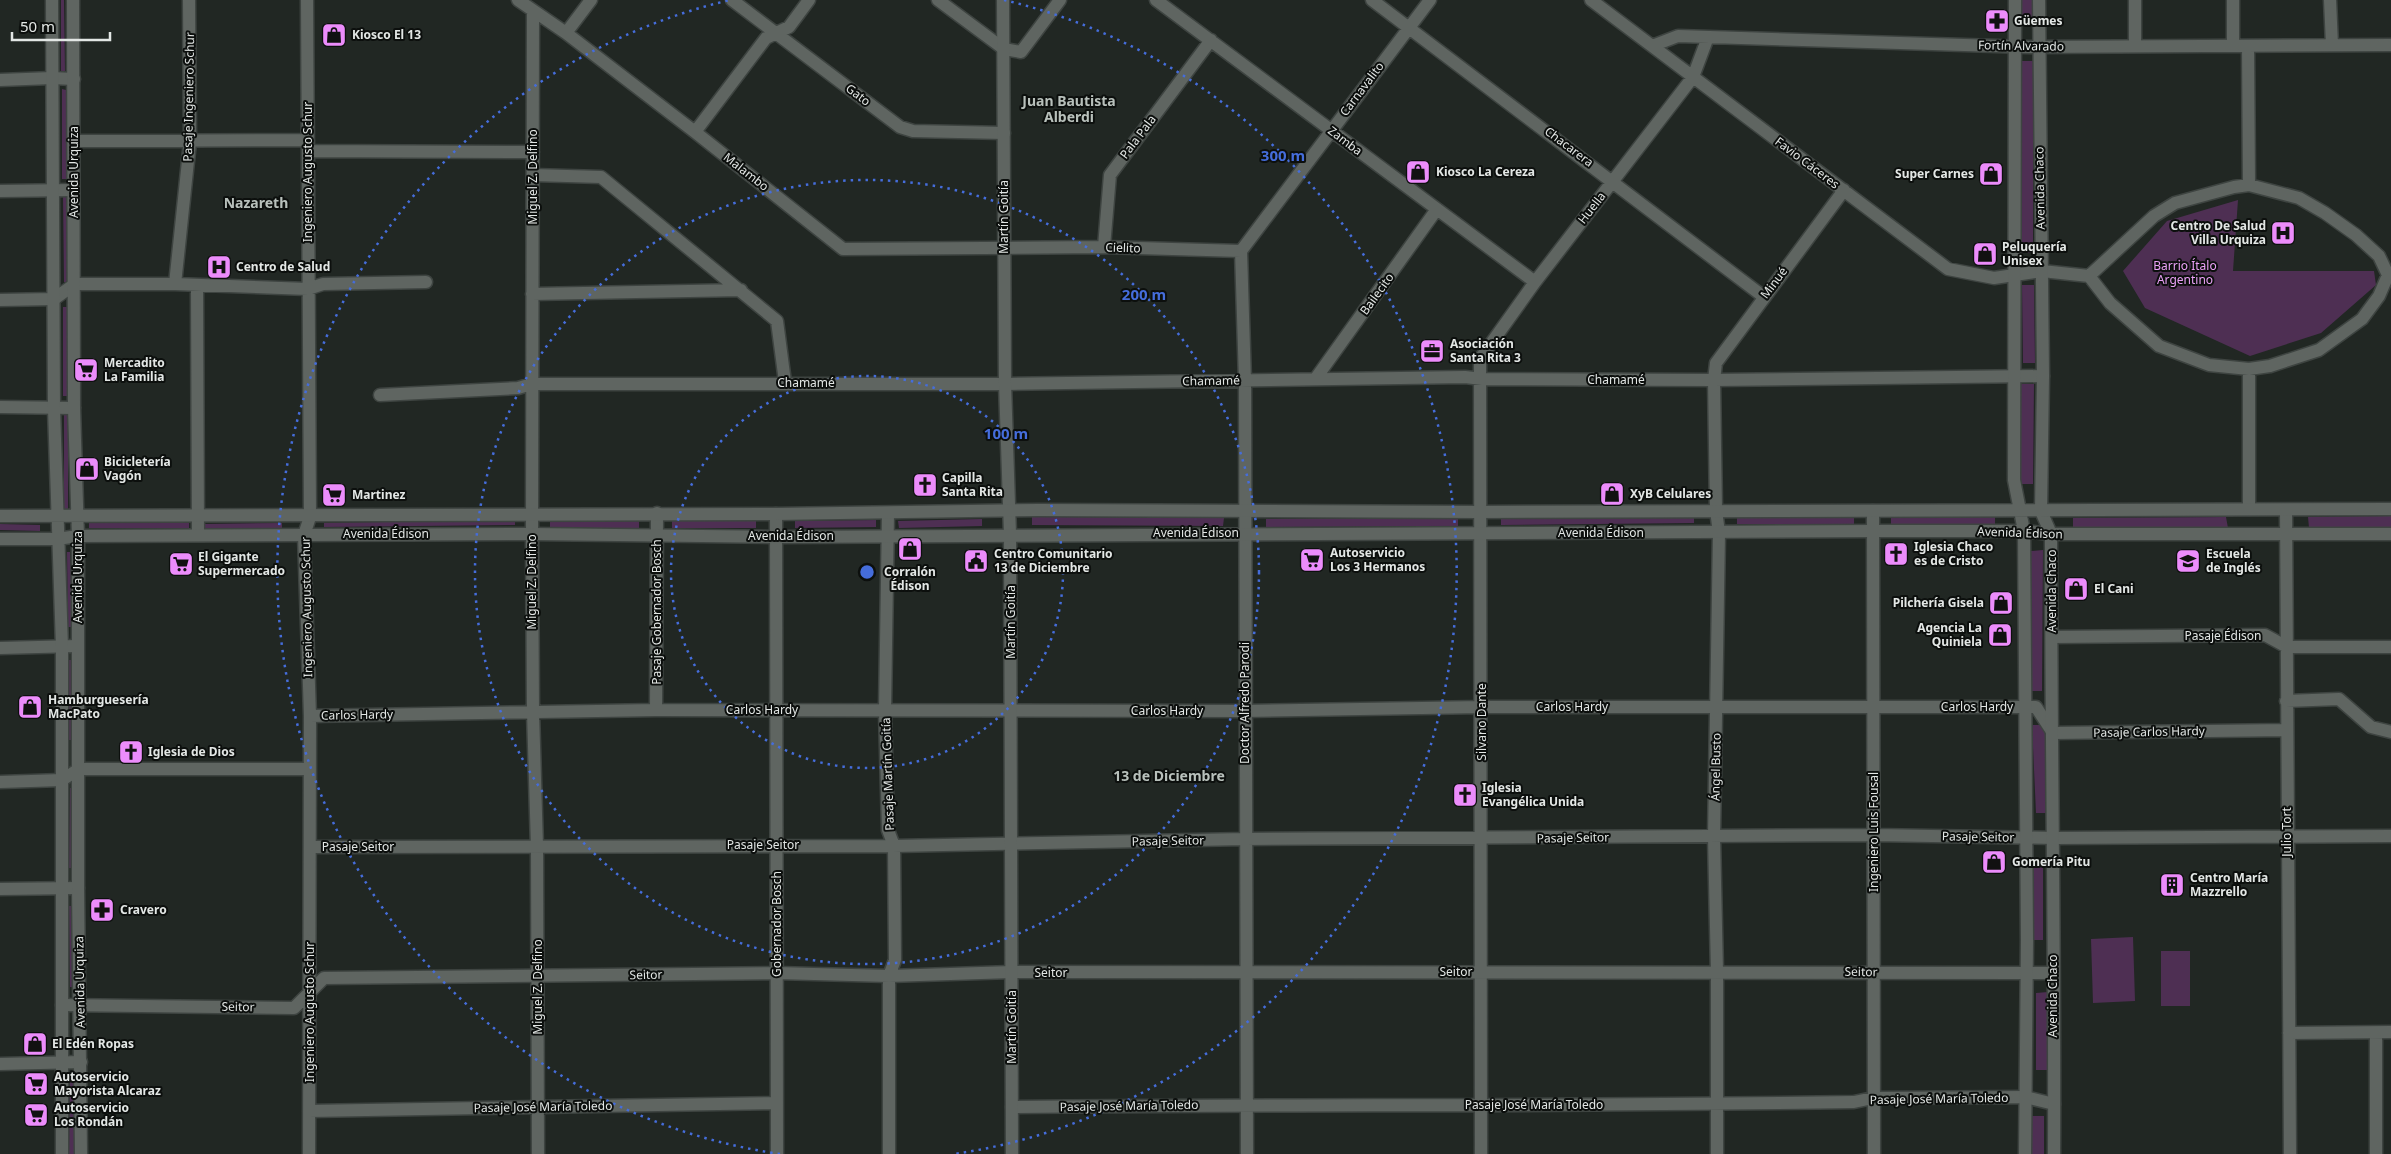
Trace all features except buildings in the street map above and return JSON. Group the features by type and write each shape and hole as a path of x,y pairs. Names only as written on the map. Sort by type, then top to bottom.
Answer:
{"street":[{"name":"Avenida Urquiza","path":"52,0 54,409 62,647 62,1154"},
{"name":"Avenida Urquiza","path":"73,0 74,408 78,536 78,888 82,1154"},
{"name":"Pasaje Ingeniero Schur","path":"175,284 190,142 189,0"},
{"name":"Ingeniero Augusto Schur","path":"307,0 310,517 304,534 310,716 310,1154"},
{"name":"Malambo","path":"518,0 566,33 843,249 1004,247"},
{"path":"566,33 590,0"},
{"name":"Gato","path":"732,0 900,127 913,131 1004,133"},
{"path":"695,132 766,38 789,27 809,0"},
{"path":"938,0 1004,49 1020,52 1060,0"},
{"name":"Martín Goitía","path":"1003,0 1005,384 1010,534 1012,1154"},
{"name":"Zamba","path":"1156,0 1535,282"},
{"name":"Chacarera","path":"1372,0 1613,180 1764,296"},
{"name":"Carnavalito","path":"1241,251 1430,0"},
{"name":"Favio Cáceres","path":"1591,0 1948,269 1994,278 2042,271 2089,276"},
{"name":"Avenida Chaco","path":"2014,0 2016,275 2014,480 2024,531 2026,838 2025,1154"},
{"name":"Avenida Chaco","path":"2039,0 2043,376 2041,511 2052,534 2055,838 2053,973 2054,1154"},
{"path":"2135,0 2135,46"},
{"path":"2232,0 2233,46"},
{"path":"2330,0 2332,45"},
{"name":"Miguel Z. Delfino","path":"533,11 532,534 533,712 538,847 538,1154"},
{"name":"Fortín Alvarado","path":"1652,46 1678,36 2039,47 2391,45"},
{"name":"Huella","path":"1482,379 1480,359 1535,282 1693,77 1708,37"},
{"name":"Pala Pala","path":"1104,247 1110,174 1211,40"},
{"path":"2248,46 2249,185"},
{"path":"0,80 74,79"},
{"path":"73,142 190,142 533,152"},
{"path":"532,175 601,177 741,290 777,321 785,382"},
{"path":"2249,185 2299,198 2325,212 2356,235 2379,256 2389,275 2380,296 2362,318 2319,350 2270,366 2249,369 2209,365 2159,346 2110,303 2089,276 2154,216 2175,203 2234,187 2249,185"},
{"path":"0,191 73,190"},
{"name":"Minué","path":"1714,380 1716,363 1844,190"},
{"name":"Bailecito","path":"1316,378 1437,209"},
{"name":"Cielito","path":"1004,247 1104,247 1241,251"},
{"name":"Doctor Alfredo Parodi","path":"1241,251 1246,511 1245,974 1247,1154"},
{"path":"0,300 54,299 75,284 175,284 308,289 323,284 426,282"},
{"path":"197,286 198,535"},
{"path":"532,294 741,290"},
{"path":"2249,369 2249,509"},
{"name":"Chamamé","path":"380,395 518,388 532,384 785,382 1005,384 1245,381 1316,378 1465,377 1482,379 1714,380 2043,376"},
{"name":"Silvano Dante","path":"1481,1154 1482,707 1479,512 1482,379"},
{"name":"Ángel Busto","path":"1714,380 1716,510 1719,533 1714,837 1717,972 1717,1154"},
{"path":"0,407 74,408"},
{"name":"Avenida Édison","path":"0,516 310,517 532,513 888,513 1008,510 1479,512 2391,509"},
{"name":"Ingeniero Luis Fousal","path":"1873,510 1874,1154"},
{"name":"Julio Tort","path":"2286,510 2286,837 2290,1154"},
{"name":"Pasaje Gobernador Bosch","path":"656,710 657,513"},
{"name":"Pasaje Martín Goitía","path":"888,513 885,710 888,830 894,846 895,960 888,976 888,1154"},
{"name":"Gobernador Bosch","path":"776,514 777,1154"},
{"name":"Avenida Édison","path":"0,539 57,539 78,536 304,534 776,537 1010,534 2024,531 2052,534 2286,532 2391,534"},
{"name":"Pasaje Édison","path":"2052,637 2265,634 2287,647"},
{"path":"0,648 77,646"},
{"path":"2287,647 2391,647"},
{"path":"2286,701 2339,699 2371,727 2391,732"},
{"name":"Carlos Hardy","path":"310,716 656,710 1245,711 1482,707 2025,707"},
{"path":"2025,707 2036,707 2053,733"},
{"name":"Pasaje Carlos Hardy","path":"2053,733 2286,730"},
{"path":"0,782 62,780 79,769 310,769"},
{"name":"Pasaje Seitor","path":"310,847 894,846 1245,840 1874,835 2026,838"},
{"path":"2026,838 2391,836"},
{"path":"0,889 78,888"},
{"name":"Seitor","path":"62,1005 294,1008 324,978 777,973 888,976 1012,972 1245,974 1482,972 2053,973"},
{"path":"2289,1033 2391,1032"},
{"path":"2376,1033 2376,1154"},
{"path":"0,1064 81,1062"},
{"name":"Pasaje José María Toledo","path":"1012,1107 1246,1104 1480,1106 1718,1104 1854,1102 1873,1098 2025,1097 2054,1104"},
{"name":"Pasaje José María Toledo","path":"310,1111 777,1103"}],"green space":[{"path":"61,0 64,0 65,71 61,71"},
{"path":"2022,0 2034,0 2034,26 2022,26"},
{"path":"2021,61 2033,61 2033,253 2020,253"},
{"path":"62,89 66,90 67,179 62,179"},
{"path":"63,196 67,196 69,282 64,282"},
{"name":"Barrio Ítalo Argentino","path":"2238,200 2233,271 2374,271 2376,285 2321,333 2250,356 2145,308 2123,271 2167,221"},
{"path":"2022,285 2034,285 2035,363 2023,363"},
{"path":"63,307 67,307 68,396 63,396"},
{"path":"2021,384 2034,384 2033,484 2021,484"},
{"path":"68,414 68,513 64,513 64,415"},
{"path":"1694,516 1694,523 1501,525 1501,518"},
{"path":"1891,516 1995,517 1995,525 1891,524"},
{"path":"2391,516 2391,527 2309,528 2308,517"},
{"path":"1032,517 1224,518 1223,526 1032,525"},
{"path":"1737,517 1854,517 1854,524 1737,524"},
{"path":"2226,517 2228,528 2073,528 2073,518"},
{"path":"1458,518 1458,526 1266,527 1266,519"},
{"path":"982,519 982,526 899,528 898,521"},
{"path":"515,520 515,525 324,527 324,523"},
{"path":"550,520 639,521 639,529 550,527"},
{"path":"672,520 756,520 756,528 672,528"},
{"path":"876,520 876,527 795,528 795,521"},
{"path":"89,523 189,523 189,528 89,528"},
{"path":"282,523 282,528 205,529 205,524"},
{"path":"0,524 40,525 40,531 0,530"},
{"path":"2043,550 2042,691 2030,691 2031,551"},
{"path":"67,552 70,552 72,627 68,627"},
{"path":"68,660 72,660 73,740 68,740"},
{"path":"2032,725 2045,725 2047,813 2036,813"},
{"path":"70,788 74,788 74,868 69,868"},
{"path":"2031,862 2043,862 2043,940 2031,940"},
{"path":"69,906 74,906 74,987 70,987"},
{"path":"2133,937 2135,1001 2093,1003 2091,939"},
{"path":"2161,951 2190,951 2190,1006 2161,1006"},
{"path":"2048,992 2048,1070 2036,1070 2036,993"},
{"path":"70,1073 75,1073 75,1154 69,1154"},
{"path":"2032,1116 2044,1116 2044,1154 2032,1154"}],"place":[{"name":"Güemes","path":"1997,21"},
{"name":"Kiosco El 13","path":"334,35"},
{"name":"Kiosco La Cereza","path":"1418,172"},
{"name":"Super Carnes","path":"1991,174"},
{"name":"Centro De Salud Villa Urquiza","path":"2283,233"},
{"name":"Peluquería Unisex","path":"1985,254"},
{"name":"Centro de Salud","path":"219,267"},
{"name":"Asociación Santa Rita 3","path":"1432,351"},
{"name":"Mercadito La Familia","path":"86,370"},
{"name":"Bicicletería Vagón","path":"87,469"},
{"name":"Capilla Santa Rita","path":"925,485"},
{"name":"XyB Celulares","path":"1612,494"},
{"name":"Martinez","path":"334,495"},
{"name":"Corralón Édison","path":"910,549"},
{"name":"Iglesia Chaco es de Cristo","path":"1896,554"},
{"name":"Autoservicio Los 3 Hermanos","path":"1312,560"},
{"name":"Centro Comunitario 13 de Diciembre","path":"976,561"},
{"name":"Escuela de Inglés","path":"2188,561"},
{"name":"El Gigante Supermercado","path":"181,564"},
{"name":"El Cani","path":"2076,589"},
{"name":"Pilchería Gisela","path":"2001,603"},
{"name":"Agencia La Quiniela","path":"2000,635"},
{"name":"Hamburguesería MacPato","path":"30,707"},
{"name":"Iglesia de Dios","path":"131,752"},
{"name":"Iglesia Evangélica Unida","path":"1465,795"},
{"name":"Gomería Pitu","path":"1994,862"},
{"name":"Centro María Mazzrello","path":"2172,885"},
{"name":"Cravero","path":"102,910"},
{"name":"El Edén Ropas","path":"35,1044"},
{"name":"Autoservicio Mayorista Alcaraz","path":"36,1084"},
{"name":"Autoservicio Los Rondán","path":"36,1115"}],"district":[{"name":"Juan Bautista Alberdi","path":"1069,109"},
{"name":"Nazareth","path":"256,203"},
{"name":"13 de Diciembre","path":"1169,776"}]}
